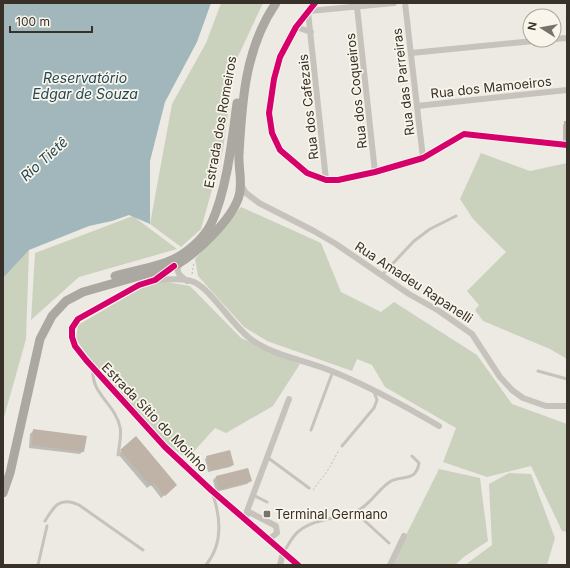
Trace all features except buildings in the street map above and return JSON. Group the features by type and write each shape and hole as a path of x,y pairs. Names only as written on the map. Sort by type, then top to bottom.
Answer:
{"main road":[{"name":"Estrada dos Romeiros","path":"3,476 34,338 47,312 62,296 81,286 165,262 186,252 205,233 214,215 224,180 245,54 258,22 268,3"},
{"name":"Estrada dos Romeiros","path":"3,493 10,473 40,339 48,321 61,306 77,295 152,277 176,265 199,249 219,226 236,202 241,182 238,155 245,84 250,59 263,25 276,3"},
{"path":"224,180 232,176 241,182"},
{"path":"220,195 227,202 236,202"},
{"path":"152,277 165,262"}],"street":[{"path":"315,3 286,43 276,68 270,103 270,124 276,144 286,157 307,174 326,180 338,180 375,172 423,158 464,134 567,145"},
{"path":"308,11 394,3"},
{"name":"Rua das Parreiras","path":"405,3 423,158"},
{"name":"Rua dos Coqueiros","path":"357,7 375,172"},
{"name":"Rua dos Cafezais","path":"308,11 326,180"},
{"path":"296,28 311,32"},
{"path":"411,53 522,42"},
{"name":"Rua dos Mamoeiros","path":"417,106 567,90"},
{"path":"241,182 246,193 252,199"},
{"path":"236,202 252,199"},
{"name":"Rua Amadeu Rapanelli","path":"252,199 280,216 314,231 409,294 439,311 472,334 500,377 512,390 524,398 546,406 567,406"},
{"path":"176,265 178,274 186,280"},
{"path":"152,277 194,282 238,327 258,344 280,354 333,371 439,426"},
{"name":"Estrada Sítio do Moinho","path":"152,277 82,316 74,323 72,332 73,340 80,352 93,368 165,447 211,490 298,565"},
{"path":"246,521 247,511 289,399"},
{"path":"247,511 276,526 277,533 268,540"},
{"path":"390,565 404,536"},
{"path":"280,565 283,553"}],"lane":[{"path":"382,275 414,241 430,229 456,216"},
{"path":"93,368 94,384 115,414 120,427 118,455"},
{"path":"311,430 333,371"},
{"path":"538,371 567,379"},
{"path":"342,446 374,408 377,398 371,390"},
{"path":"283,553 299,530 322,520 355,512 364,507 392,481 413,475 418,468 419,463 412,456"},
{"path":"266,458 309,488"},
{"path":"206,565 216,550 219,541 217,509 211,490"},
{"path":"253,495 267,502"},
{"path":"45,521 54,507 70,501 79,505 144,550"},
{"path":"355,512 388,543"},
{"path":"38,565 47,526"}],"path":[{"path":"194,282 191,269 199,249"},
{"path":"309,488 313,490 316,488 342,446"}],"green space":[{"path":"221,3 263,3 235,63 223,150 201,229 181,247 150,224 172,104 206,43"},
{"path":"481,153 530,171 567,163 567,359 550,349 483,321 475,310 479,305 467,291 506,252 473,219 460,199"},
{"path":"241,207 321,243 341,292 381,312 394,302 477,355 512,404 567,424 567,532 562,531 531,466 487,477 443,462 456,428 385,387 372,365 357,359 352,371 267,341 244,327 198,276 195,259"},
{"path":"133,216 177,249 79,277 31,320 35,253"},
{"path":"29,250 26,339 3,421 3,274"},
{"path":"155,280 190,286 241,338 300,364 273,406 226,433 215,428 187,459 166,443 89,358 76,339 78,325"},
{"path":"439,469 480,478 488,541 465,556 455,565 391,565"},
{"path":"509,473 531,474 555,538 547,565 465,565 492,545 489,484"}],"water":[{"name":"Reservatório Edgar de Souza","path":"5,3 211,3 197,42 165,102 150,161 150,224 129,215 112,221 89,226 29,250 3,278 3,7"}],"cycle path":[{"path":"315,3 296,27 280,57 274,79 269,113 272,133 280,150 307,173 326,180 338,180 375,172 423,158 464,134 567,145"},
{"path":"174,266 155,280 139,285 78,319 72,328 72,337 75,346 165,447 211,490 298,565"}],"place":[{"name":"Terminal Germano","path":"267,514"}],"water label":[{"name":"Rio Tietê","path":"44,159"}]}
